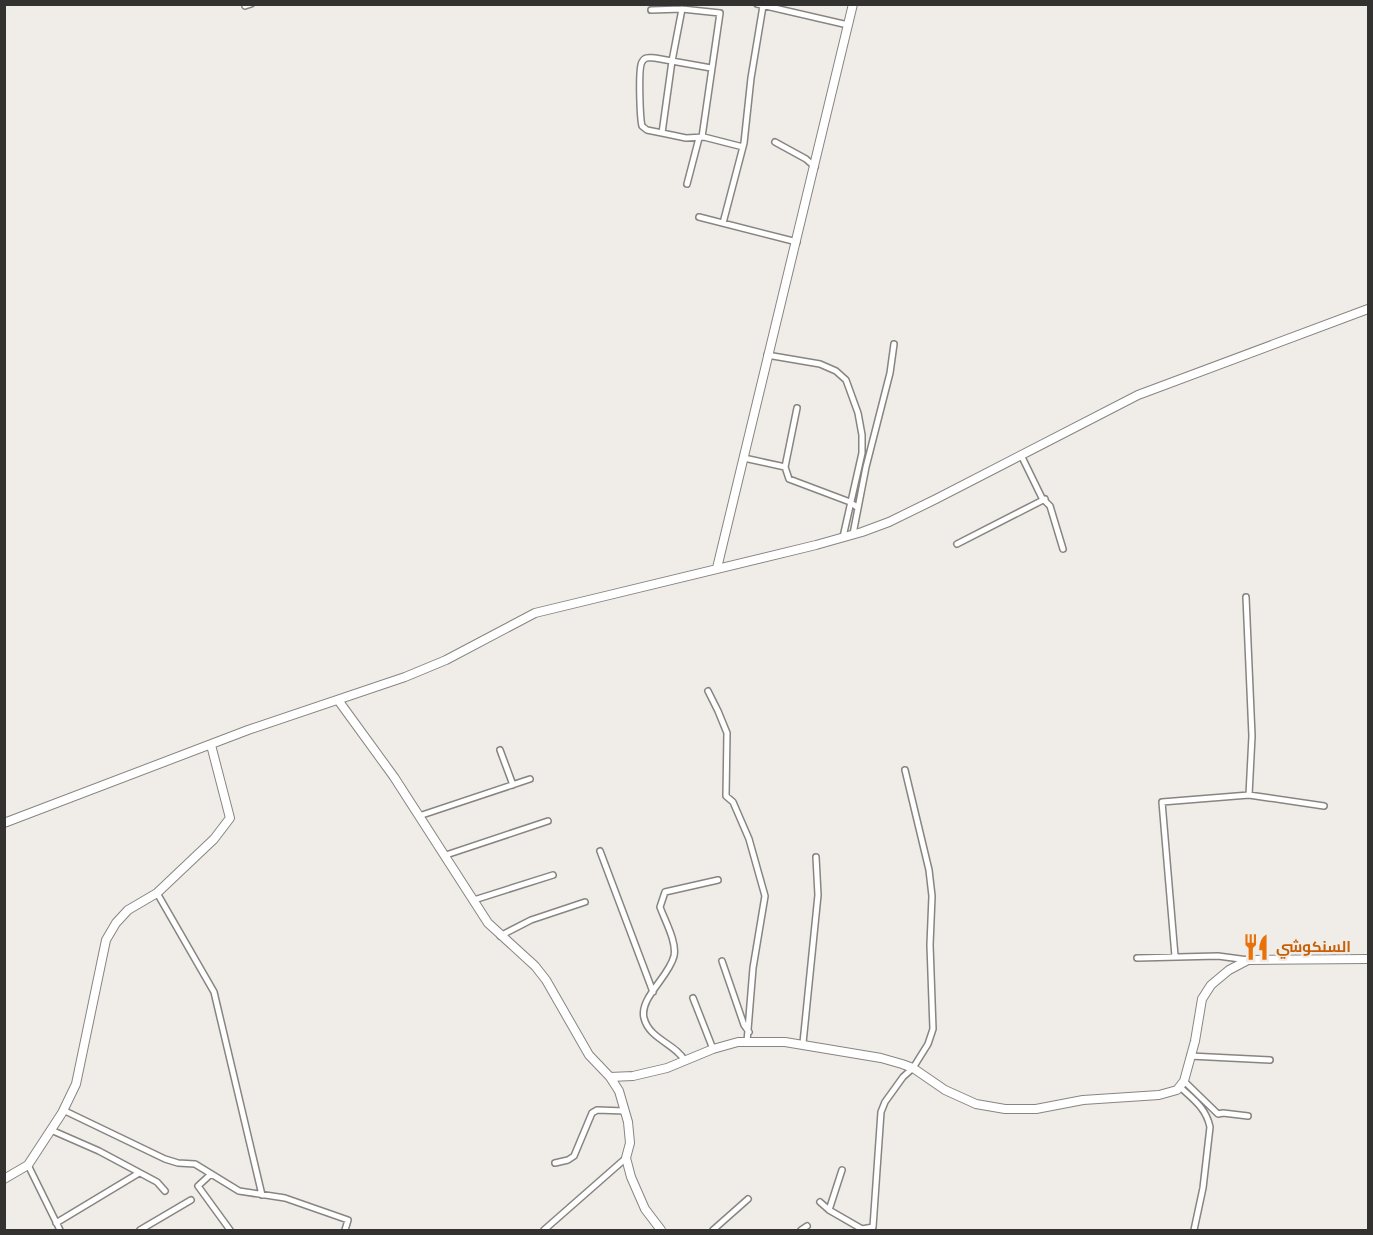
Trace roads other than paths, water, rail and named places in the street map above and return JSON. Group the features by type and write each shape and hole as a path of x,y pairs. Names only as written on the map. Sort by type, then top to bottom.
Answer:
{"street":[{"path":"717,568 853,4"},
{"path":"723,223 748,119 750,78 760,5 777,7 848,25"},
{"path":"651,10 682,9 720,13 708,102 687,184"},
{"path":"663,133 672,61 682,9"},
{"path":"711,68 648,57 643,60 640,65 641,122 646,130 743,147"},
{"path":"775,142 806,159 815,167"},
{"path":"699,216 797,242"},
{"path":"4,823 211,745 405,677 446,660 535,613 843,537 888,522 1138,395 1368,309"},
{"path":"853,534 890,374 894,344"},
{"path":"767,355 820,364 836,371 846,380 858,413 862,453 843,537"},
{"path":"797,408 785,467 789,479 858,507"},
{"path":"1021,455 1042,498 1050,506 1063,549"},
{"path":"744,458 785,467"},
{"path":"957,544 1045,499"},
{"path":"1246,597 1252,736 1250,795"},
{"path":"708,691 727,733 726,796 733,802 749,839 765,896 753,968 747,1042"},
{"path":"338,700 446,855 488,923 535,966 546,980 589,1055 619,1091 630,1143 626,1158 637,1194 661,1230"},
{"path":"4,1179 28,1165 63,1110 76,1084 106,940 116,923 128,910 157,893 214,839 230,818 211,745"},
{"path":"500,750 513,785"},
{"path":"820,1202 829,1210 862,1229 873,1227 881,1112 885,1102 903,1077 913,1068 928,1044 933,1029 930,945 932,896 929,870 905,770"},
{"path":"419,816 530,778"},
{"path":"1175,956 1162,802 1250,795 1324,806"},
{"path":"446,855 548,821"},
{"path":"600,851 653,992"},
{"path":"803,1043 818,895 816,857"},
{"path":"474,900 553,875"},
{"path":"685,1061 680,1053 655,1035 644,1020 643,1011 646,1002 674,955 660,907 665,892 718,879"},
{"path":"157,893 214,992 262,1195"},
{"path":"501,936 531,920 585,902"},
{"path":"1137,958 1175,956 1232,957 1248,960 1368,959"},
{"path":"609,1077 633,1076 667,1068 713,1049 738,1042 803,1043 881,1058 913,1068 945,1090 976,1104 1036,1109 1083,1100 1159,1095 1172,1092 1182,1084 1195,1041 1200,1006 1205,991 1217,978 1248,960"},
{"path":"722,961 744,1025 749,1032"},
{"path":"693,998 713,1049"},
{"path":"1190,1056 1270,1060"},
{"path":"1182,1084 1218,1114 1248,1116"},
{"path":"1182,1084 1202,1107 1210,1127 1203,1188 1194,1230"},
{"path":"63,1110 165,1159 195,1164 239,1191 285,1198 348,1220 345,1230"},
{"path":"555,1163 574,1156 587,1120 592,1113 597,1110 625,1111"},
{"path":"51,1130 99,1151 157,1182 165,1191"},
{"path":"544,1230 626,1158"},
{"path":"28,1165 60,1230"},
{"path":"829,1210 842,1170"},
{"path":"56,1223 139,1173"},
{"path":"211,1174 198,1186 230,1230"},
{"path":"712,1230 748,1199"},
{"path":"140,1230 191,1200"},
{"path":"801,1230 807,1226"}],"place":[{"name":"السنكوشي","path":"1256,947"}]}
